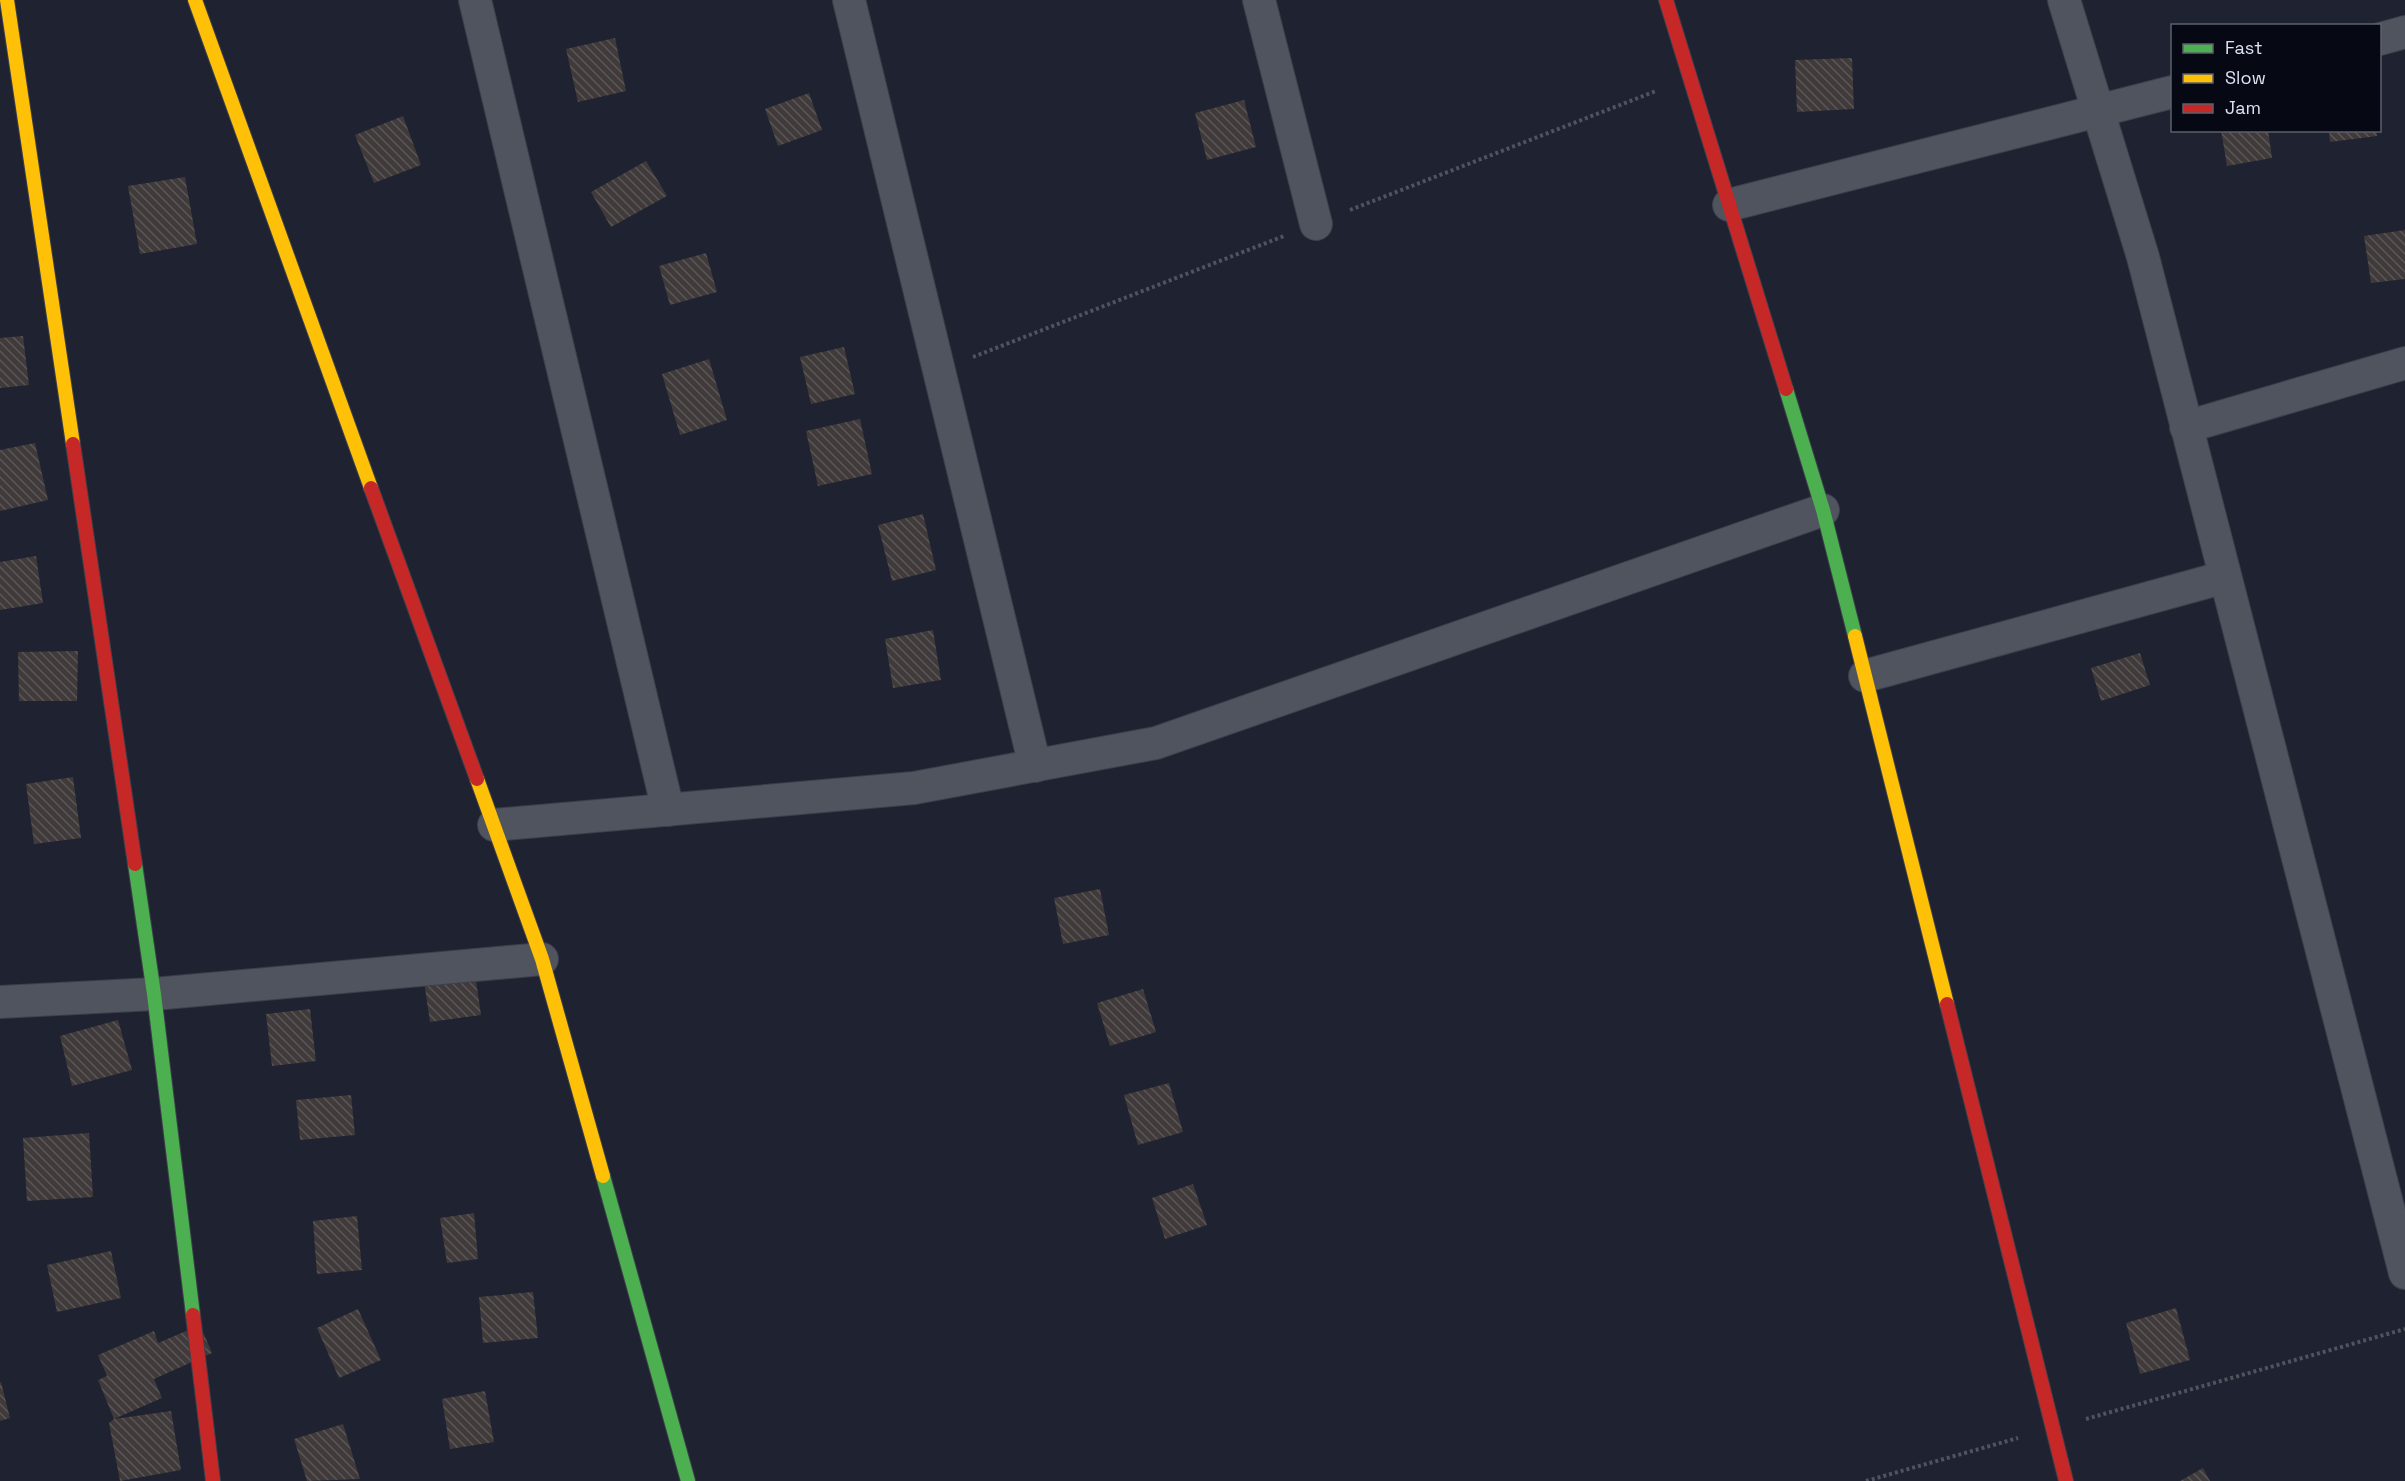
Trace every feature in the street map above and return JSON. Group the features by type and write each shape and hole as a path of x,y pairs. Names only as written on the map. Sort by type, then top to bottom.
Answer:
{"street":[{"path":"7,0 154,994 213,1481"},
{"path":"195,0 542,959 688,1481"},
{"path":"475,0 668,810"},
{"path":"849,0 1035,766"},
{"path":"1259,0 1316,224"},
{"path":"1666,0 1823,510 2055,1428 2066,1481"},
{"path":"2064,0 2142,257 2405,1273"},
{"path":"2381,38 2405,32"},
{"path":"1730,205 2171,92"},
{"path":"2186,427 2405,363"},
{"path":"494,825 914,788 1156,743 1823,510"},
{"path":"1865,676 2225,577"},
{"path":"0,1002 154,994 542,959"}],"path":[{"path":"1866,1481 2405,1329"}],"building":[{"path":"615,38 626,91 578,102 566,49"},
{"path":"1852,58 1854,109 1797,112 1795,60"},
{"path":"809,93 822,130 778,146 765,109"},
{"path":"1244,100 1256,147 1207,160 1195,113"},
{"path":"403,116 421,165 374,183 355,135"},
{"path":"2221,132 2268,132 2272,158 2227,166"},
{"path":"2329,132 2376,132 2377,136 2330,142"},
{"path":"646,161 667,196 611,227 591,192"},
{"path":"185,177 197,244 140,254 128,186"},
{"path":"2405,230 2405,279 2371,283 2364,236"},
{"path":"706,253 717,292 670,305 659,266"},
{"path":"23,336 29,385 0,388 0,338"},
{"path":"844,347 855,394 811,404 800,357"},
{"path":"709,359 727,420 680,435 662,374"},
{"path":"860,419 872,474 818,486 806,431"},
{"path":"35,443 48,500 0,511 0,450"},
{"path":"923,514 936,570 892,581 878,525"},
{"path":"36,556 43,603 0,610 0,562"},
{"path":"933,630 941,680 893,688 885,639"},
{"path":"78,651 77,701 19,701 18,652"},
{"path":"2140,653 2150,685 2101,701 2091,668"},
{"path":"73,777 81,838 34,844 26,784"},
{"path":"1100,889 1109,935 1063,944 1054,898"},
{"path":"475,974 481,1015 430,1022 424,981"},
{"path":"1143,989 1156,1032 1110,1046 1097,1003"},
{"path":"310,1009 316,1061 272,1066 266,1014"},
{"path":"118,1020 132,1070 72,1086 60,1036"},
{"path":"1169,1083 1183,1132 1138,1145 1124,1095"},
{"path":"351,1095 355,1135 300,1140 296,1100"},
{"path":"89,1133 93,1197 27,1201 23,1138"},
{"path":"1193,1184 1207,1225 1165,1239 1152,1198"},
{"path":"474,1213 478,1259 447,1263 440,1218"},
{"path":"357,1216 362,1270 317,1274 313,1221"},
{"path":"111,1251 121,1298 57,1312 47,1265"},
{"path":"533,1292 538,1338 483,1343 479,1297"},
{"path":"2176,1308 2190,1360 2140,1374 2126,1323"},
{"path":"358,1309 381,1360 339,1378 317,1328"},
{"path":"200,1325 212,1353 154,1379 162,1398 114,1419 98,1380 107,1376 98,1355 154,1331 158,1343"},
{"path":"0,1383 10,1418 0,1421"},
{"path":"485,1391 494,1442 450,1449 442,1399"},
{"path":"171,1411 181,1470 120,1481 109,1423 114,1419"},
{"path":"343,1424 360,1479 307,1481 294,1439"},
{"path":"2203,1468 2210,1481 2180,1481"}],"traffic: fast":[{"path":"1786,389 1823,510 1855,636"},
{"path":"135,864 154,994 193,1315"},
{"path":"603,1176 688,1481"}],"traffic: slow":[{"path":"7,0 73,444"},
{"path":"195,0 371,488"},
{"path":"1855,636 1947,1004"},
{"path":"477,779 542,959 603,1176"}],"traffic: jam":[{"path":"1666,0 1786,389"},
{"path":"73,444 135,864"},
{"path":"371,488 477,779"},
{"path":"1947,1004 2066,1481"},
{"path":"193,1315 213,1481"}]}
